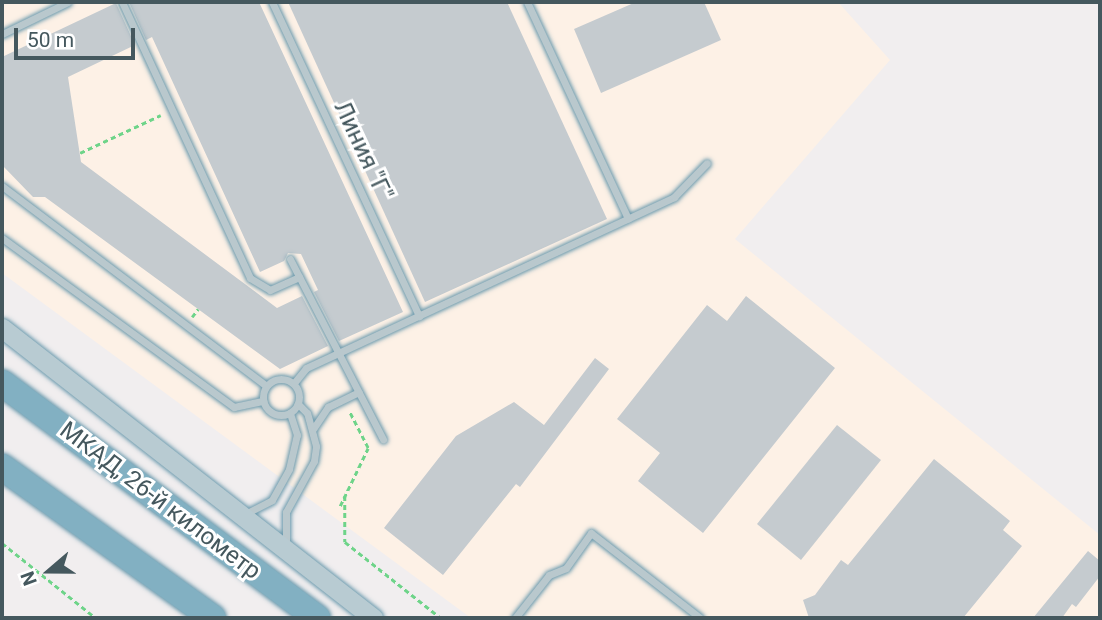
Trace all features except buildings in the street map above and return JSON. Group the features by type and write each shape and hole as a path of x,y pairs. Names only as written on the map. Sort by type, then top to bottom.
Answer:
{"highway":[{"name":"МКАД, 26-й километр","path":"2,383 317,618"},
{"path":"2,467 191,610 213,618"}],"street":[{"path":"2,328 236,515 373,618"}],"lane":[{"path":"2,34 68,2"},
{"path":"122,2 250,278 270,289 299,277"},
{"name":"Линия \"Г\"","path":"272,2 419,316"},
{"path":"527,2 628,219"},
{"path":"296,559 283,527 286,512 314,461 313,429 298,404 294,383 306,368 540,260 580,236 628,219 674,197 707,163"},
{"path":"2,186 266,386"},
{"path":"2,238 234,407 263,401"},
{"path":"536,251 540,260"},
{"path":"290,259 335,354 359,392 383,439"},
{"path":"496,270 500,278"},
{"path":"458,287 462,296"},
{"path":"372,326 377,335"},
{"path":"290,413 270,411 263,401 266,386 280,378 294,383"},
{"path":"313,429 328,407 359,392"},
{"path":"290,413 298,404"},
{"path":"236,515 252,514 272,500 289,469 297,435 290,413"},
{"path":"515,618 549,575 566,568 591,533 700,618"}],"path":[{"path":"80,153 172,110"},
{"path":"341,506 368,448 344,400"},
{"path":"345,496 345,542 441,618"},
{"path":"2,543 96,618"}],"shaded area":[{"path":"2,2 838,2 890,60 735,239 1100,535 1100,618 471,618 2,273"}]}
